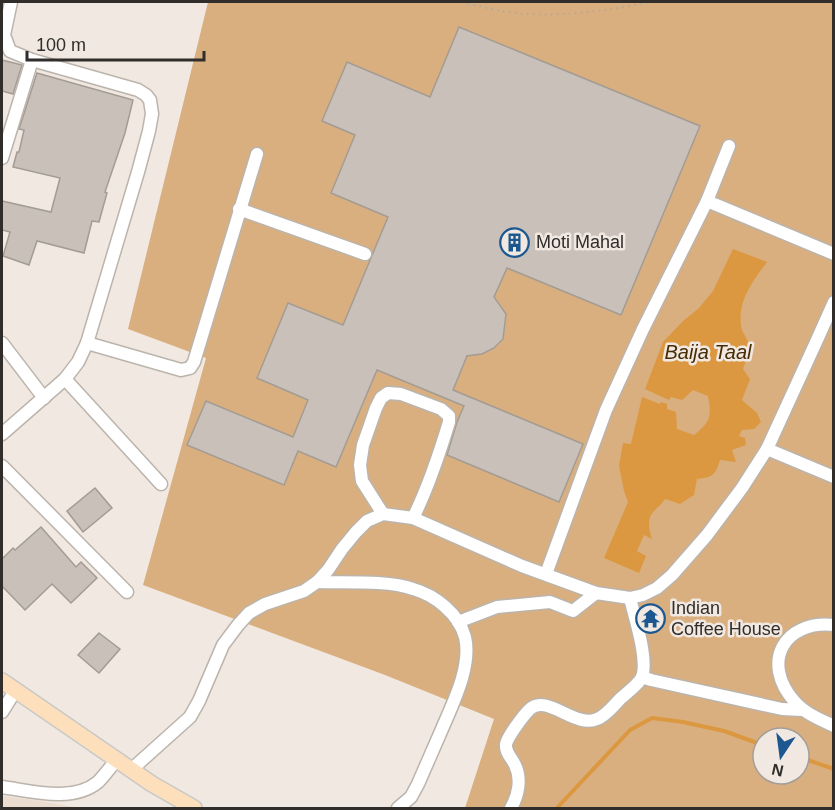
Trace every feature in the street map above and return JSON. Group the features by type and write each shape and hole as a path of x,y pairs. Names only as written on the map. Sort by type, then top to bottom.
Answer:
{"main road":[{"path":"2,681 152,784 194,808"}],"street":[{"path":"2,434 65,380 78,362 87,343 138,172 152,114 150,100 138,90 32,60 6,50 4,35 11,2"},
{"path":"2,158 32,60"},
{"path":"546,574 606,410 643,329 707,201 729,146"},
{"path":"87,343 181,370 190,368 194,362 257,154"},
{"path":"707,201 834,254"},
{"path":"239,209 365,254"},
{"path":"132,769 190,717 223,645 237,625 249,613 265,604 304,591 317,582 356,532 367,521 383,514 413,518 522,566 596,593 630,598 657,588 672,575 707,535 742,488 767,449 834,302"},
{"path":"2,343 44,398"},
{"path":"65,380 161,484"},
{"path":"383,514 362,480 360,465 363,445 381,398 388,393 401,394 441,409 449,416 423,499 413,518"},
{"path":"767,449 834,477"},
{"path":"2,466 127,592"},
{"path":"317,582 386,584 412,588 430,596 445,607 458,622 465,637 464,669 456,695 418,784 411,797 398,808"},
{"path":"458,622 497,607 550,602 573,611 596,593"},
{"path":"511,808 517,795 519,777 508,755 507,744 530,709 536,704 542,704 574,718 592,721 599,719 640,679 644,666 643,654 630,598"},
{"path":"802,710 792,699 779,673 779,657 782,647 789,637 800,629 812,625 834,626"},
{"path":"640,679 774,707 802,710 834,726"},
{"path":"2,712 15,691"},
{"path":"2,787 50,794 70,794 86,789 97,782 117,760"}],"path":[{"path":"462,2 502,11 539,14 621,8 649,2"}],"shaded area":[{"path":"208,2 833,2 833,808 465,808 494,719 385,675 143,585 206,358 128,329"},
{"path":"2,796 35,800 80,808 2,808"}],"water":[{"name":"Baija Taal","path":"733,249 767,262 744,299 741,316 741,327 748,342 743,369 750,379 742,400 757,413 761,422 754,429 742,430 739,436 745,438 746,445 732,450 736,462 720,460 713,475 697,479 694,495 680,504 665,499 652,513 649,524 652,539 644,535 637,551 646,556 639,573 604,558 628,502 619,466 623,443 631,444 642,397 660,404 661,402 667,404 667,409 676,412 677,429 694,435 707,422 710,414 708,396 693,390 682,400 671,397 669,400 645,389 663,342 699,308 713,291"}],"building":[{"name":"Moti Mahal","path":"459,27 700,126 621,315 507,268 494,297 506,314 503,339 494,348 482,354 467,356 453,390 583,444 559,502 447,455 464,406 377,370 336,467 298,451 284,485 187,445 206,401 293,437 308,400 257,378 288,303 343,325 388,217 331,193 355,135 322,121 347,62 430,97"},
{"path":"2,60 22,65 13,94 2,91"},
{"path":"37,73 133,100 125,133 105,192 107,193 99,222 92,221 84,253 37,241 29,265 3,256 10,232 2,230 2,201 51,212 60,178 13,167 24,130 19,129"},
{"path":"95,488 112,508 83,532 67,511"},
{"path":"41,527 76,567 81,562 97,578 71,603 52,584 25,610 2,586 2,559"},
{"path":"99,633 120,649 99,673 78,655"}],"waterway":[{"path":"557,808 630,730 652,718 724,731 751,741"},
{"path":"811,761 834,769"}],"place":[{"name":"Moti Mahal","path":"515,242"},
{"name":"Indian Coffee House","path":"650,618"}]}
